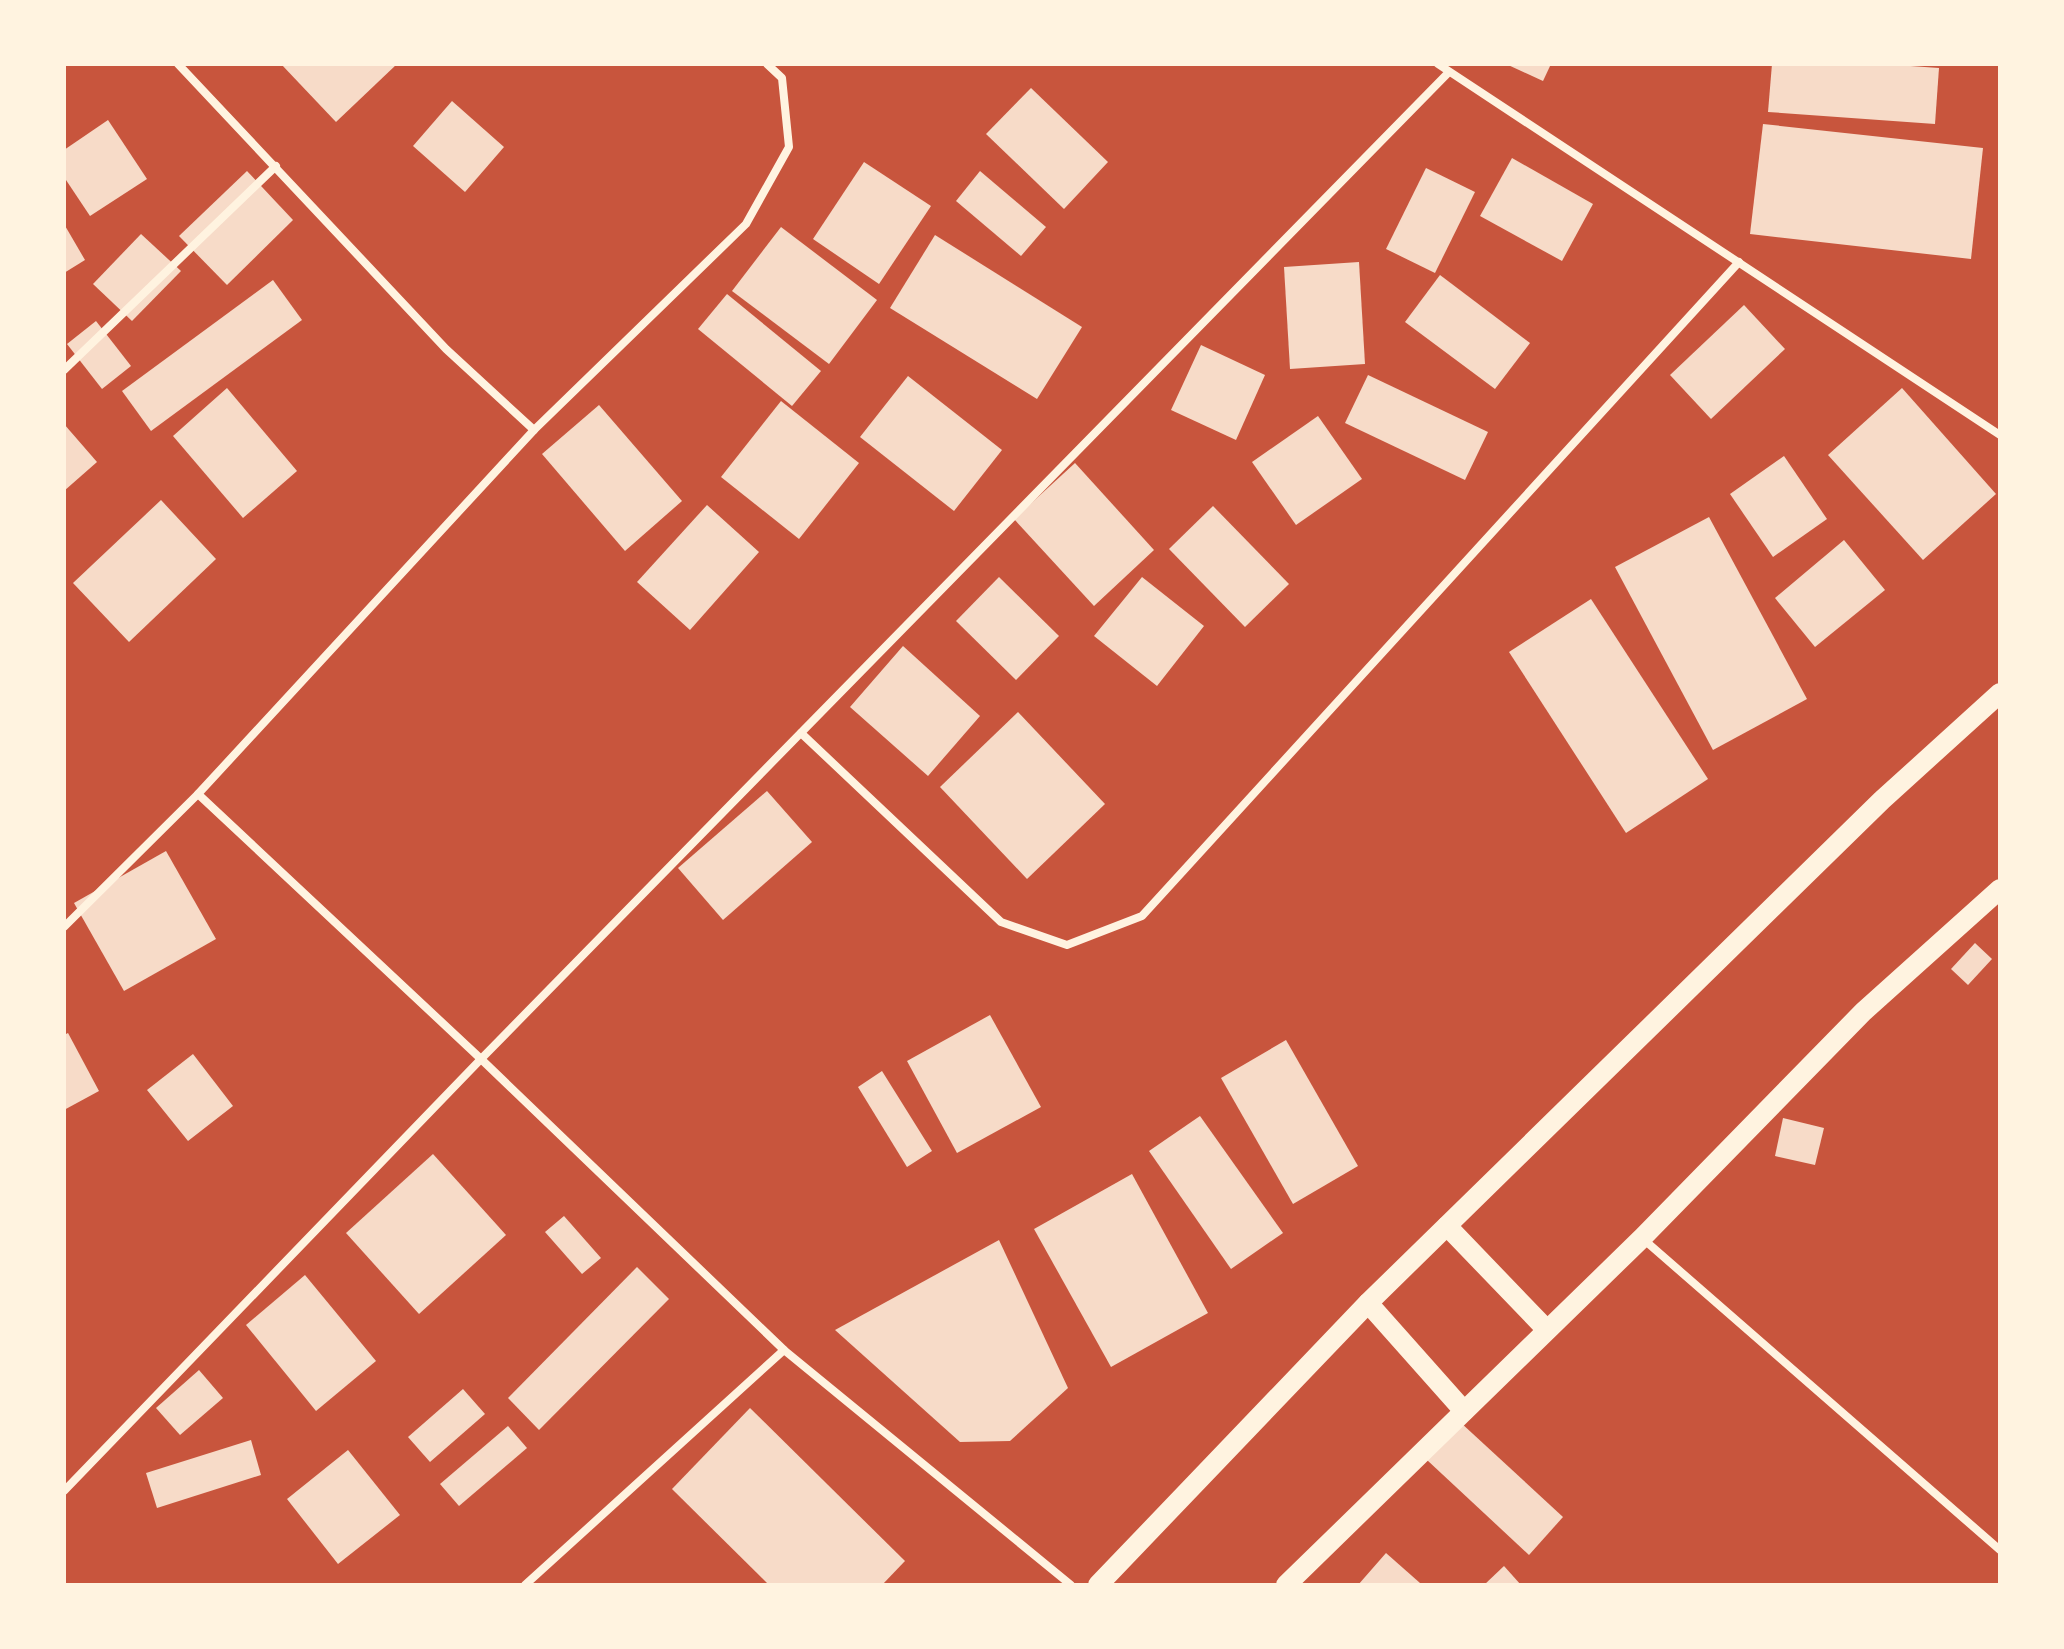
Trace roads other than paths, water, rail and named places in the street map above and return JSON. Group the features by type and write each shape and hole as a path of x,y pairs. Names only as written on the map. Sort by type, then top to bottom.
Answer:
{"main road":[{"path":"1098,1585 1368,1303 1882,800 2000,693"},
{"path":"1286,1585 1642,1238 1863,1012 2000,889"},
{"path":"1447,1226 1547,1330"},
{"path":"1368,1303 1464,1411"}],"street":[{"path":"178,64 446,349 534,430"},
{"path":"64,927 198,794 534,430 746,224 789,147 782,78 767,64"},
{"path":"1438,64 2000,435"},
{"path":"64,1491 481,1059 1449,72"},
{"path":"64,370 276,166"},
{"path":"801,733 1001,922 1067,945 1142,916 1739,262"},
{"path":"198,794 481,1059 784,1350 1071,1585"},
{"path":"1642,1238 2000,1550"},
{"path":"525,1585 784,1350"}]}
